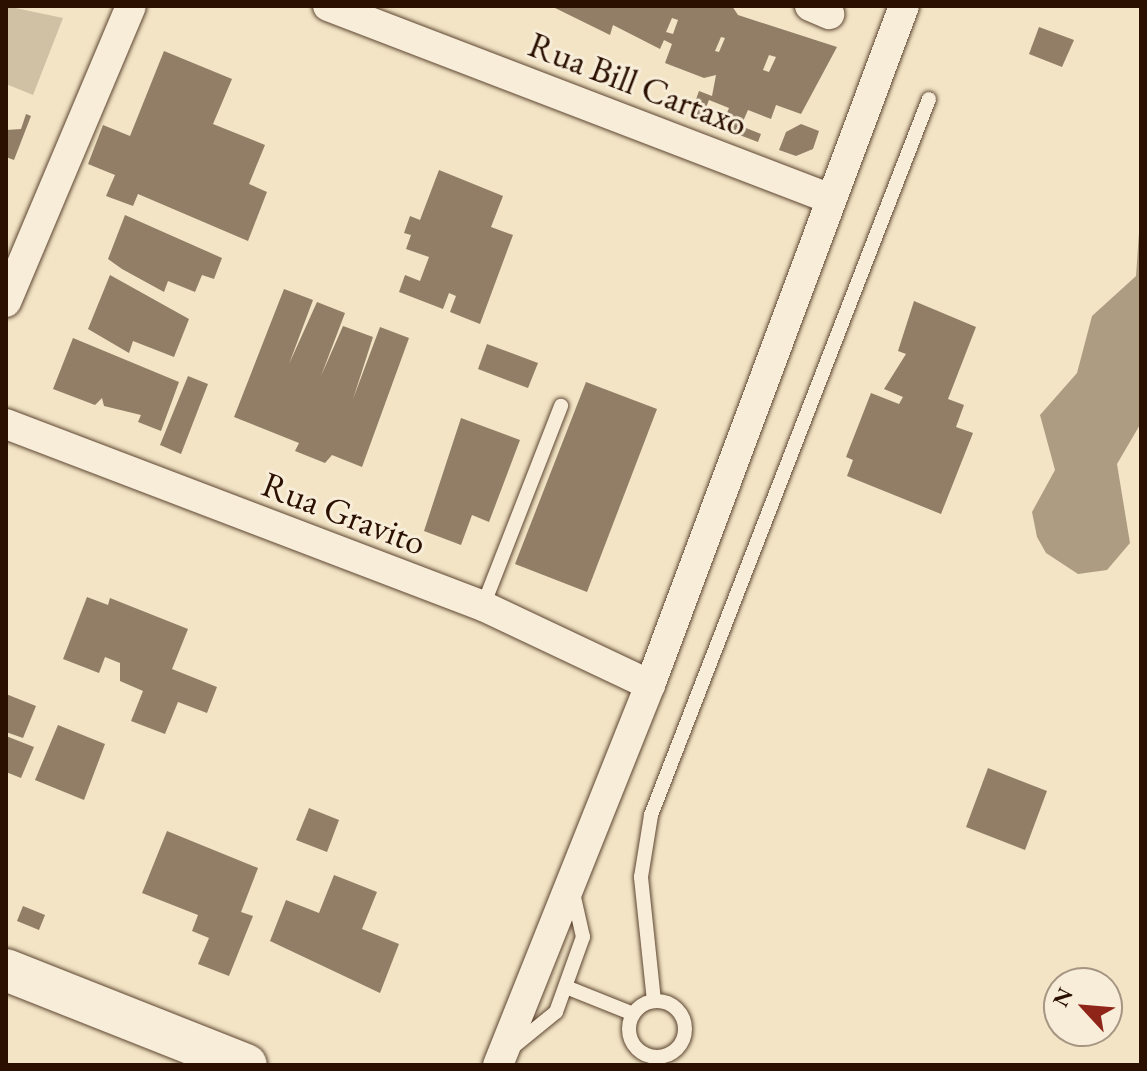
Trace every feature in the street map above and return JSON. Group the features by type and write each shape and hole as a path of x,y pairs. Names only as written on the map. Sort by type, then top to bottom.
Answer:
{"street":[{"path":"6,302 131,6"},
{"name":"Rua Bill Cartaxo","path":"328,6 831,199"},
{"path":"500,1060 650,685 904,6"},
{"name":"Rua Gravito","path":"6,424 483,606 650,685"},
{"path":"6,970 246,1065"}],"lane":[{"path":"654,1001 641,877 651,815 929,99"},
{"path":"483,606 561,406"},
{"path":"500,1060 545,1025 566,987 583,937 571,886"},
{"path":"566,987 633,1014"},
{"path":"654,1001 666,1002 683,1020 681,1044 661,1061 637,1049 633,1014 654,1001"}],"shaded area":[{"path":"6,6 63,18 33,95 6,84"},
{"path":"1141,204 1141,423 1117,464 1130,543 1107,570 1078,574 1046,553 1037,537 1032,512 1055,470 1040,415 1077,373 1092,316 1136,276"}],"building":[{"path":"551,6 732,6 738,15 837,47 801,114 776,105 771,119 748,110 741,126 761,134 758,142 721,128 729,108 709,100 701,120 690,116 699,91 712,96 716,75 704,78 665,63 672,44 664,40 660,49 613,25 610,35","holes":["672,18 678,20 673,34 666,32","721,37 725,38 719,52 715,51","769,55 776,57 769,72 763,70"]},
{"path":"1039,27 1074,40 1062,67 1029,54"},
{"path":"164,51 232,79 213,124 265,145 249,184 267,192 248,241 138,194 133,206 106,196 115,175 88,164 103,125 130,136"},
{"path":"26,114 31,116 14,160 6,157 6,130 21,129"},
{"path":"801,124 819,131 813,149 796,156 779,150 786,132"},
{"path":"439,170 503,196 491,227 513,235 480,324 450,312 456,296 449,293 443,309 399,292 405,275 420,281 429,257 406,249 411,235 404,233 410,216 420,220"},
{"path":"125,215 222,258 214,279 202,275 195,292 168,281 164,292 108,259"},
{"path":"110,275 189,319 174,357 133,341 129,353 88,329"},
{"path":"284,289 313,300 289,364 317,302 345,313 321,376 343,326 373,337 353,399 380,327 409,338 362,467 332,455 325,463 295,451 299,443 234,417"},
{"path":"914,301 976,327 948,399 964,405 956,427 973,433 941,514 847,476 853,460 846,457 871,393 899,404 903,397 884,389 906,354 898,351"},
{"path":"73,338 179,382 161,431 138,422 141,415 104,406 102,398 95,405 53,389"},
{"path":"487,344 538,363 528,388 478,369"},
{"path":"188,376 208,384 181,454 160,445"},
{"path":"586,382 657,409 587,592 515,564"},
{"path":"461,418 520,440 489,522 472,515 461,545 424,531"},
{"path":"87,597 108,605 110,598 188,629 172,669 217,687 207,713 178,702 165,734 131,721 143,691 120,681 120,663 105,657 99,673 63,659"},
{"path":"6,694 36,706 23,738 6,732"},
{"path":"58,725 105,744 84,800 35,780"},
{"path":"6,736 34,747 21,778 6,772"},
{"path":"988,768 1047,791 1025,850 966,827"},
{"path":"309,808 339,820 327,852 296,840"},
{"path":"167,831 258,868 241,912 253,916 229,976 198,964 209,938 192,931 198,915 142,893"},
{"path":"334,875 377,892 362,929 399,944 380,993 270,941 286,900 319,913"},
{"path":"23,906 45,915 39,930 17,921"}]}
